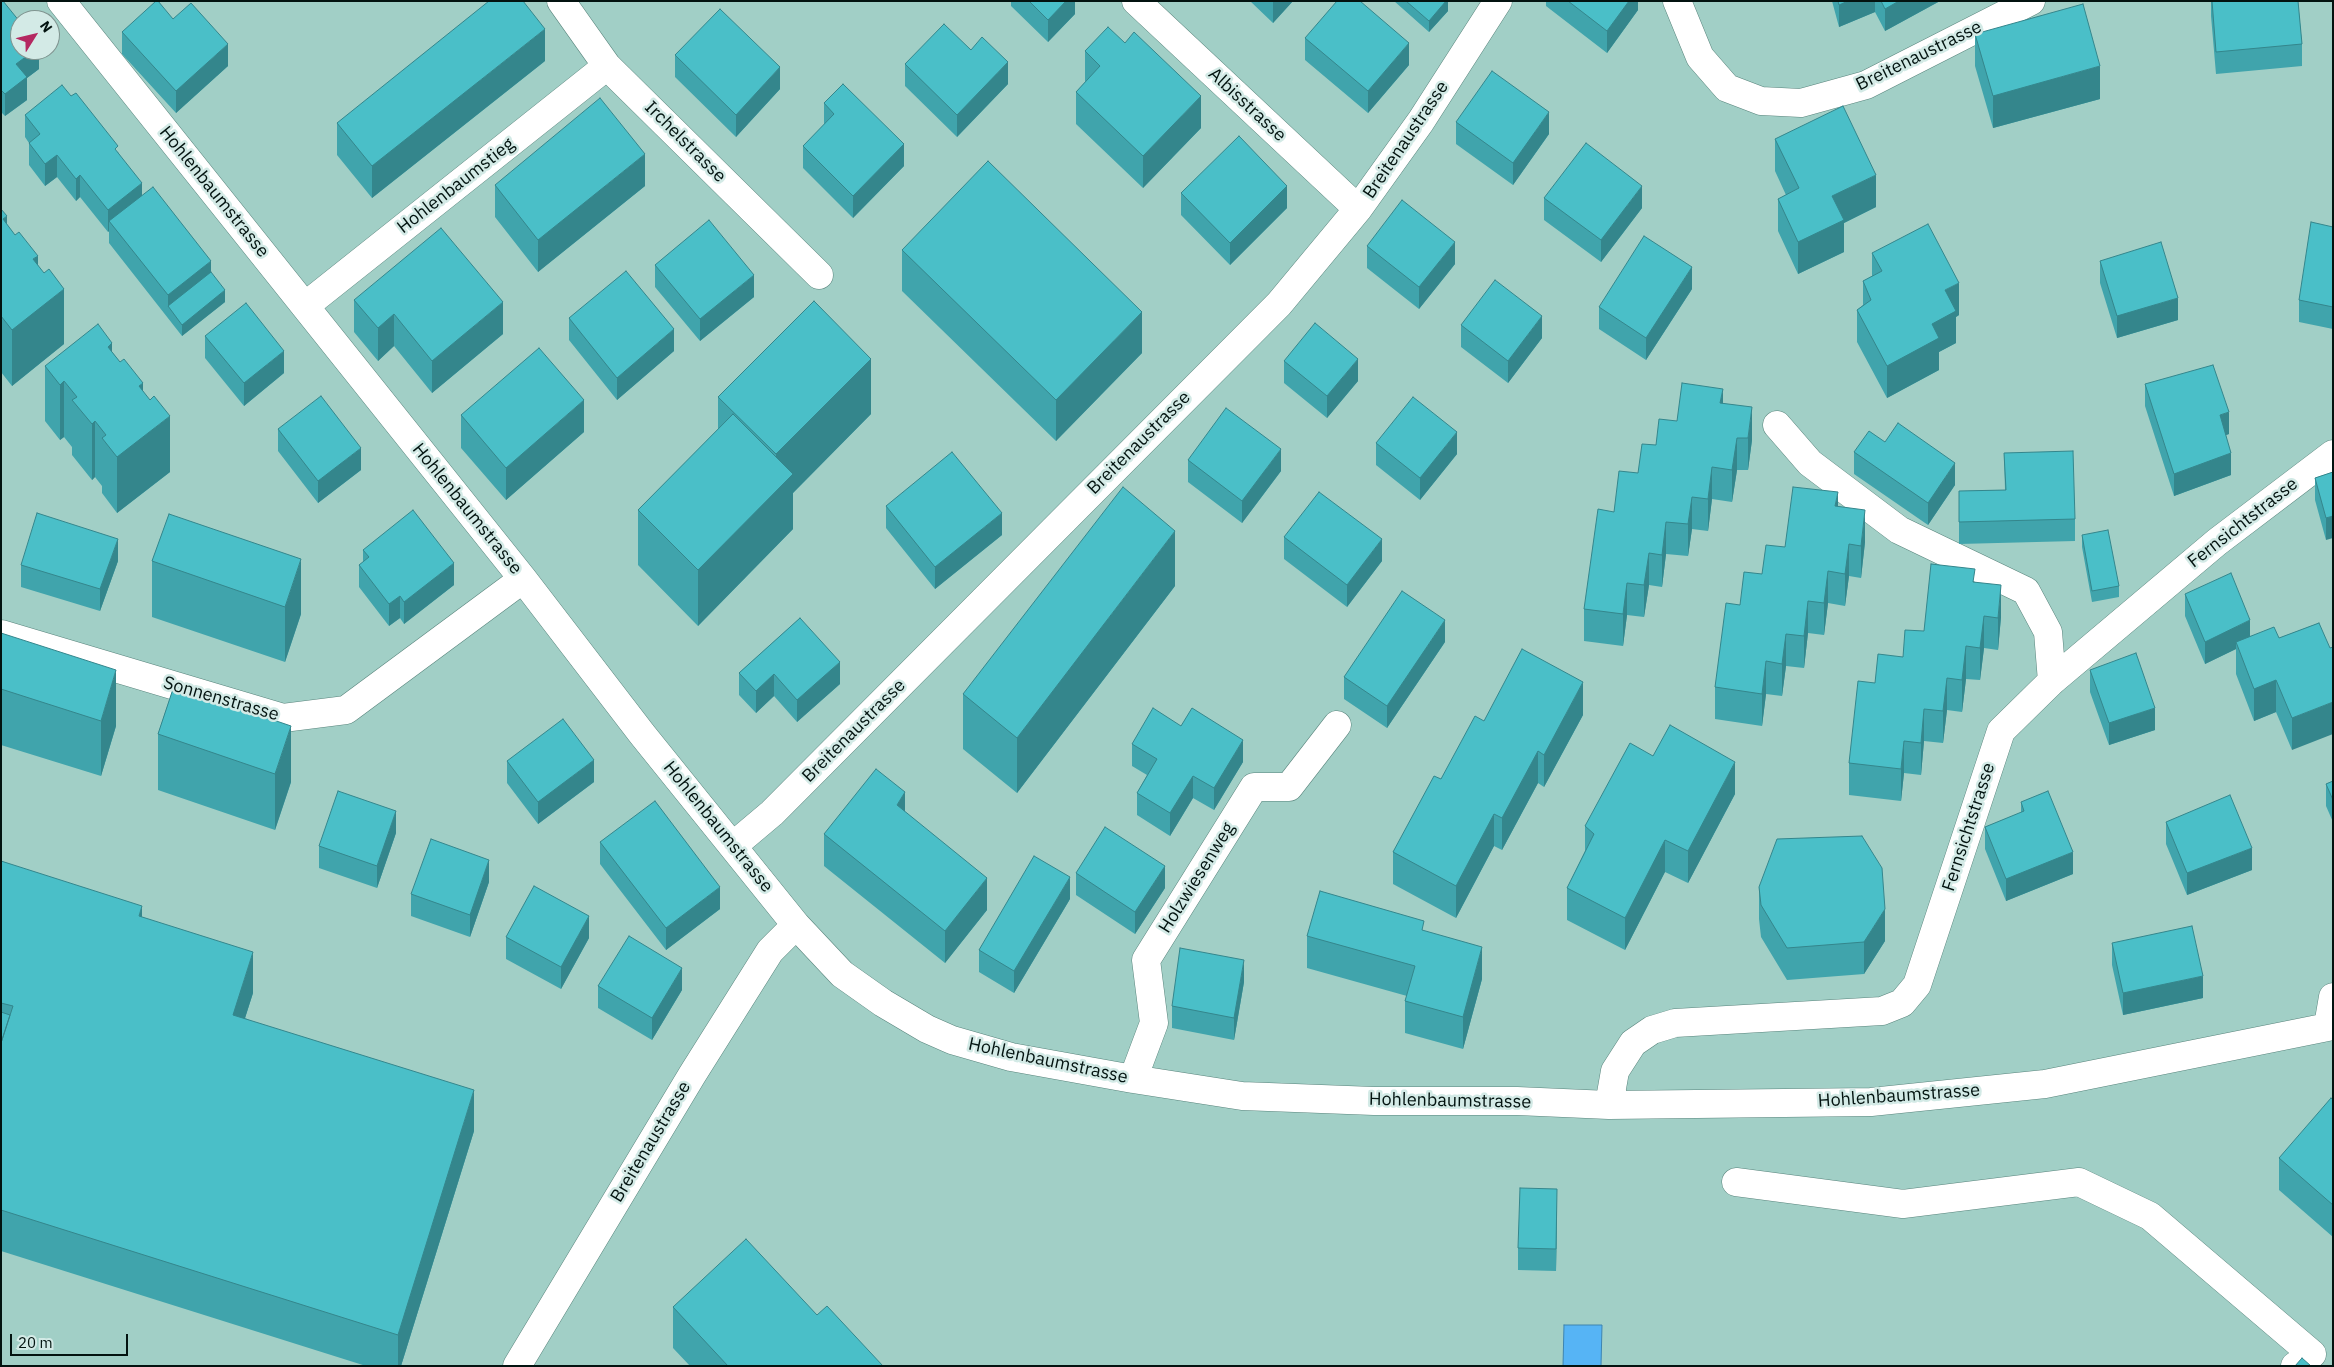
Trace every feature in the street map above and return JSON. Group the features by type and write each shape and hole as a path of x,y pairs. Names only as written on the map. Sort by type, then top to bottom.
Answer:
{"street":[{"name":"Hohlenbaumstrasse","path":"61,1 523,579 642,734 734,846 796,926 842,974 883,1003 927,1029 952,1040 1011,1057 1242,1096 1374,1101 1609,1105 1871,1102 2045,1084 2331,1026"},
{"name":"Irchelstrasse","path":"561,1 607,66 819,274"},
{"name":"Albisstrasse","path":"1136,1 1358,209"},
{"name":"Breitenaustrasse","path":"734,846 772,813 1279,304 1358,209 1421,121 1498,1"},
{"name":"Breitenaustrasse","path":"1677,1 1700,57 1727,88 1761,102 1801,103 1866,85 2031,1"},
{"name":"Hohlenbaumstieg","path":"305,306 607,66"},
{"path":"1777,425 1810,463 1899,530 2026,591 2048,632 2052,681"},
{"name":"Fernsichtstrasse","path":"1609,1105 1615,1071 1633,1043 1652,1030 1675,1023 1882,1011 1902,1003 1918,984 2001,731 2052,681 2217,542 2333,454"},
{"name":"Sonnenstrasse","path":"1,634 283,718 346,710 523,579"},
{"name":"Holzwiesenweg","path":"1133,1079 1154,1024 1146,960 1254,788 1289,787 1337,725"},
{"name":"Breitenaustrasse","path":"517,1366 687,1083 754,976 770,951 796,926"},
{"path":"2331,1026 2333,997"},
{"path":"1736,1182 1903,1204 2079,1182 2150,1216 2312,1354 2295,1366"}],"water":[{"path":"1564,1325 1602,1325 1601,1366 1563,1366"}],"building":[{"path":"1,1 3,1 10,10 10,60 21,60 16,64 27,77 5,94 1,90"},
{"path":"156,1 173,19 191,3 228,44 176,91 122,32"},
{"path":"489,1 523,1 545,29 372,166 337,123"},
{"path":"1029,1 1066,1 1048,20"},
{"path":"1337,1 1360,1 1409,43 1368,91 1305,38"},
{"path":"1406,1 1446,1 1429,21"},
{"path":"1568,1 1629,1 1607,31"},
{"path":"1838,1 1848,1 1839,5"},
{"path":"1881,1 1899,1 1885,9"},
{"path":"2212,1 2298,1 2302,44 2216,52"},
{"path":"2083,4 2100,66 1993,96 1975,34"},
{"path":"720,9 780,67 736,115 675,55"},
{"path":"944,24 971,50 982,37 1008,62 957,115 905,64"},
{"path":"1108,27 1125,43 1134,32 1201,96 1143,156 1076,92 1100,66 1085,51"},
{"path":"1492,71 1549,112 1513,163 1456,122"},
{"path":"843,84 904,144 853,196 803,146 834,114 824,103"},
{"path":"62,85 71,96 76,93 118,146 115,149 142,183 108,210 80,175 76,179 57,155 45,164 29,143 40,134 25,115"},
{"path":"600,98 645,154 538,240 495,185"},
{"path":"1843,106 1876,175 1832,196 1844,220 1798,242 1778,199 1799,188 1775,139"},
{"path":"1239,136 1287,186 1230,243 1181,193"},
{"path":"1586,143 1642,186 1601,240 1544,198"},
{"path":"988,161 1142,312 1056,400 902,250"},
{"path":"153,187 211,261 168,295 109,221"},
{"path":"1402,200 1455,242 1419,287 1367,246"},
{"path":"1,209 7,216 3,219 15,235 19,232 38,256 33,259 44,273 49,269 64,289 12,330 1,316"},
{"path":"709,220 754,275 700,319 655,265"},
{"path":"2311,222 2333,227 2333,307 2299,300"},
{"path":"1928,224 1959,283 1945,290 1956,311 1932,324 1939,338 1887,366 1857,310 1871,300 1863,281 1882,271 1872,253"},
{"path":"441,228 503,302 432,361 394,314 378,328 354,300"},
{"path":"1644,236 1692,267 1646,338 1599,307"},
{"path":"2161,242 2178,298 2117,316 2100,261"},
{"path":"626,271 674,329 617,378 569,318"},
{"path":"211,272 225,290 182,325 168,306"},
{"path":"1495,280 1542,316 1508,361 1461,325"},
{"path":"814,301 871,359 776,454 718,397"},
{"path":"246,303 284,351 244,383 205,336"},
{"path":"1315,323 1358,359 1327,396 1284,361"},
{"path":"98,324 112,343 108,347 120,362 124,359 143,383 139,386 150,400 154,396 170,416 117,457 102,438 106,435 95,421 92,424 72,400 77,397 64,381 60,385 45,366"},
{"path":"539,348 584,400 506,468 461,415"},
{"path":"2213,365 2229,412 2220,415 2231,453 2174,474 2145,384"},
{"path":"1682,383 1723,389 1720,403 1752,407 1748,438 1737,438 1732,470 1712,467 1708,499 1692,497 1688,524 1666,522 1662,555 1649,553 1644,585 1627,583 1623,614 1584,609 1598,509 1614,512 1619,471 1638,473 1642,444 1656,445 1659,419 1677,421"},
{"path":"321,396 361,448 318,481 278,429"},
{"path":"1413,397 1457,432 1420,478 1376,443"},
{"path":"1226,408 1281,449 1242,501 1188,460"},
{"path":"733,414 793,474 698,570 638,510"},
{"path":"1898,423 1955,463 1928,503 1854,452 1869,431 1885,442"},
{"path":"2073,451 2075,519 1959,522 1959,491 2006,490 2004,453"},
{"path":"952,452 1002,513 935,567 886,506"},
{"path":"2333,472 2333,516 2326,518 2315,478"},
{"path":"1123,487 1175,531 1017,738 963,694"},
{"path":"1793,487 1838,492 1835,506 1865,510 1861,546 1849,544 1845,574 1828,571 1824,603 1808,601 1804,636 1786,634 1782,664 1766,661 1762,694 1715,687 1726,603 1740,605 1744,572 1762,574 1766,545 1785,547"},
{"path":"1319,492 1382,539 1347,585 1284,537"},
{"path":"413,510 454,563 404,602 400,596 389,604 359,565 369,557 363,550"},
{"path":"37,513 118,539 100,589 21,565"},
{"path":"169,514 301,559 285,607 152,561"},
{"path":"2108,530 2119,586 2092,591 2082,535"},
{"path":"1931,564 1975,569 1973,582 2001,585 1998,618 1984,616 1980,648 1966,646 1962,680 1947,678 1943,711 1924,709 1921,743 1904,741 1901,769 1849,763 1858,681 1875,683 1878,654 1903,657 1905,630 1924,631"},
{"path":"2231,573 2250,620 2205,642 2185,594"},
{"path":"1402,591 1445,620 1387,706 1344,677"},
{"path":"800,618 840,662 797,700 774,674 756,691 739,673"},
{"path":"2319,623 2330,648 2333,647 2333,702 2292,718 2276,680 2254,689 2236,642 2274,627 2279,638"},
{"path":"1,633 116,670 101,721 1,689"},
{"path":"1522,649 1583,682 1544,755 1538,751 1502,818 1494,814 1456,886 1393,852 1434,776 1441,779 1475,716 1484,721"},
{"path":"2136,653 2155,708 2109,723 2090,670"},
{"path":"174,686 291,726 275,774 158,734"},
{"path":"1153,708 1181,726 1192,708 1243,740 1214,788 1193,776 1170,813 1137,793 1157,759 1132,744"},
{"path":"563,719 594,760 538,802 507,761"},
{"path":"1670,725 1735,762 1688,851 1665,840 1625,918 1567,888 1594,834 1585,826 1630,743 1653,756"},
{"path":"876,769 905,792 897,805 987,878 945,931 824,834"},
{"path":"2333,781 2333,800 2326,784"},
{"path":"338,791 396,811 377,866 319,846"},
{"path":"2048,791 2073,852 2006,879 1985,827 2024,811 2021,802"},
{"path":"2230,795 2252,848 2187,873 2166,822"},
{"path":"655,801 720,887 666,928 600,842"},
{"path":"1105,827 1165,866 1135,912 1076,873"},
{"path":"1862,836 1882,868 1885,909 1864,942 1787,948 1761,905 1759,887 1777,839"},
{"path":"431,839 489,860 470,915 411,894"},
{"path":"1034,856 1070,877 1014,971 979,950"},
{"path":"1,861 142,906 139,916 253,952 233,1015 474,1090 398,1335 1,1210 1,1043 13,1006 1,1003"},
{"path":"534,886 589,916 561,967 506,937"},
{"path":"1320,891 1424,921 1422,930 1482,947 1463,1017 1405,1001 1415,966 1307,936"},
{"path":"2192,926 2203,976 2123,993 2112,943"},
{"path":"629,936 682,968 652,1018 598,986"},
{"path":"1180,948 1244,960 1234,1018 1172,1006"},
{"path":"1,1012 10,1015 1,1043"},
{"path":"2331,1098 2333,1100 2333,1205 2279,1158"},
{"path":"1520,1188 1557,1189 1556,1249 1518,1248"},
{"path":"746,1239 817,1315 827,1306 883,1366 728,1366 673,1307"},
{"path":"2302,1358 2311,1366 2295,1366"}]}
